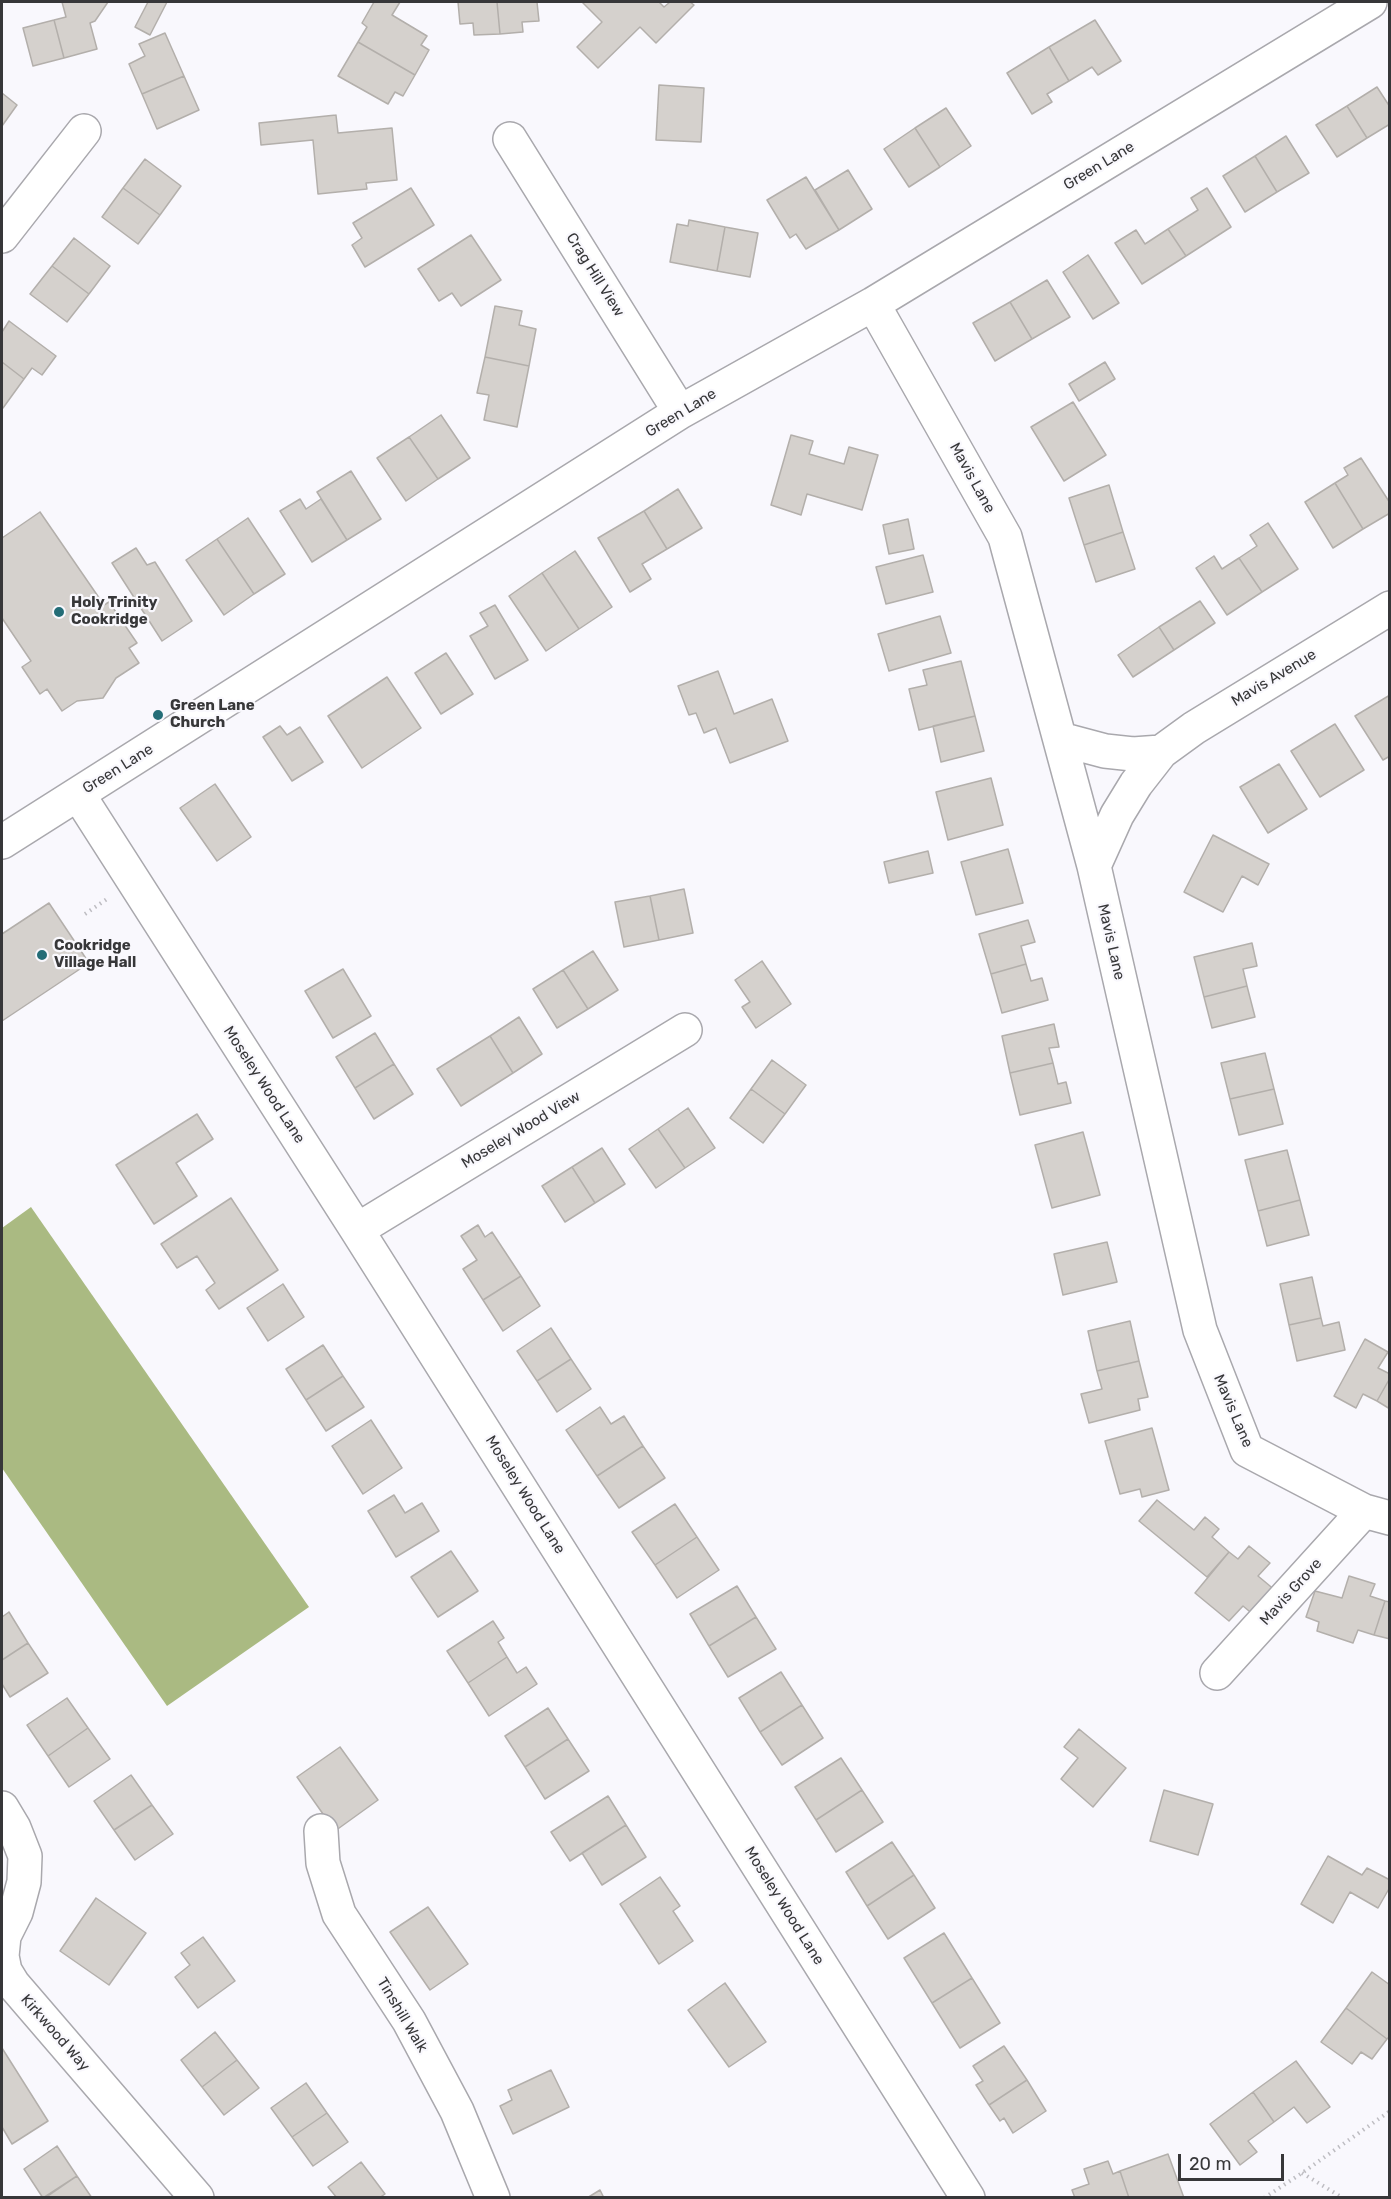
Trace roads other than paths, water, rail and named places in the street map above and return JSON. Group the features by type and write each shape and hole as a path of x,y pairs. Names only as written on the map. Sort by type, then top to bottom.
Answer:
{"street":[{"name":"Green Lane","path":"2,842 680,412 873,304 1370,2"},
{"path":"2,236 84,131"},
{"name":"Crag Hill View","path":"510,139 680,412"},
{"name":"Mavis Lane","path":"873,304 1005,537 1094,866 1200,1330 1247,1450 1377,1515"},
{"name":"Mavis Avenue","path":"1094,866 1122,807 1136,784 1161,752 1194,728 1389,608"},
{"path":"1060,739 1105,751 1133,754 1161,752"},
{"name":"Moseley Wood Lane","path":"78,794 357,1230 968,2198"},
{"name":"Moseley Wood View","path":"357,1230 685,1030"},
{"name":"Mavis Grove","path":"1217,1673 1377,1515"},
{"name":"Kirkwood Way","path":"2,1808 14,1828 25,1856 24,1882 16,1911 4,1936 2,1956 5,1971 13,1984 197,2198"},
{"name":"Tinshill Walk","path":"321,1831 323,1863 339,1914 409,2021 457,2112 493,2198"}],"place":[{"name":"Holy Trinity Cookridge","path":"59,612"},
{"name":"Green Lane Church","path":"158,715"},
{"name":"Cookridge Village Hall","path":"42,955"}]}
